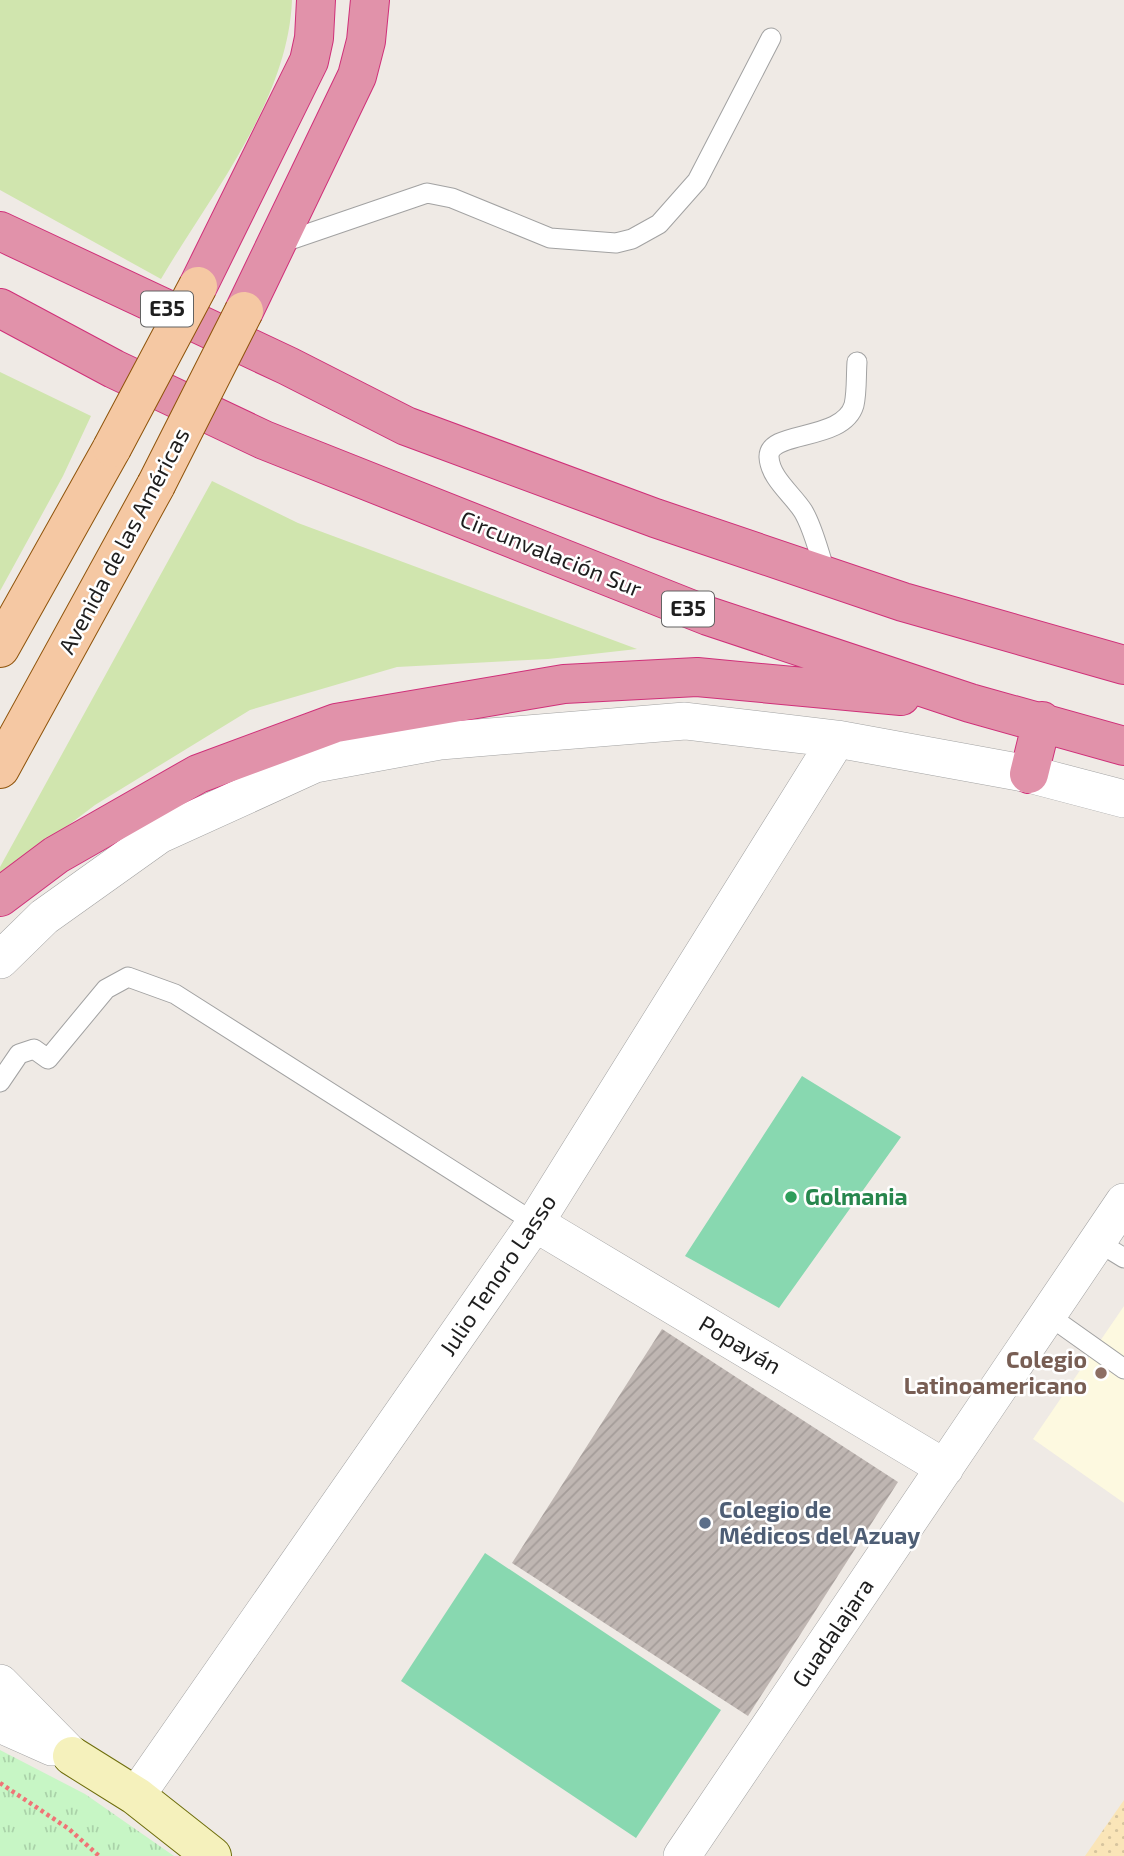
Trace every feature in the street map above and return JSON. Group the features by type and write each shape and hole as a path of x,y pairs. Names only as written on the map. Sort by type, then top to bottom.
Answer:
{"highway":[{"path":"198,286 303,73 314,38 316,0"},
{"path":"244,311 357,76 366,41 370,0"},
{"name":"E35","path":"0,231 288,366 406,426 903,602 1124,666"},
{"name":"Circunvalación Sur","path":"0,308 114,369 264,440 708,617 970,703 1124,746"},
{"path":"0,897 56,855 198,774 336,723 564,684 697,677 970,703"},
{"path":"1029,774 1042,721"}],"main road":[{"path":"0,648 112,448 198,286"},
{"name":"Avenida de las Américas","path":"0,769 156,485 244,311"},
{"path":"72,1756 136,1796 212,1856"}],"street":[{"path":"0,960 44,916 159,835 315,764 440,741 685,721 837,739 1029,774 1124,799"},
{"name":"Julio Tenoro Lasso","path":"136,1796 535,1223 837,739"},
{"name":"Guadalajara","path":"682,1856 1048,1315 1111,1250 1124,1202"},
{"name":"Popayán","path":"535,1223 945,1468"},
{"path":"0,1683 72,1756"},
{"path":"0,1724 72,1756"},
{"path":"0,1738 72,1756"}],"lane":[{"path":"277,244 426,193 452,198 551,238 616,243 632,239 659,224 696,181 771,38"},
{"path":"827,576 804,512 772,469 769,454 773,446 781,441 832,430 854,407 857,362"},
{"path":"0,1082 19,1054 34,1049 48,1059 106,989 128,977 175,994 535,1223"},
{"path":"1048,1315 1124,1369"}],"path":[{"path":"0,1783 69,1829 99,1856"}],"shaded area":[{"name":"Colegio Latinoamericano","path":"1124,1306 1124,1503 1033,1439"}],"green space":[{"path":"0,0 292,0 287,38 277,74 262,110 244,146 161,279 0,190"},
{"path":"0,372 91,416 63,476 0,591"},
{"path":"212,481 298,523 637,649 548,659 397,667 250,710 95,805 0,877 0,867"},
{"name":"Golmania","path":"802,1076 901,1137 779,1308 685,1256"},
{"path":"485,1553 721,1710 636,1838 401,1681"},
{"path":"0,1750 85,1794 174,1856 0,1856"}],"sand":[{"path":"1124,1800 1124,1856 1085,1856"}],"building":[{"name":"Colegio de Médicos del Azuay","path":"662,1329 898,1482 748,1716 512,1563"}],"place":[{"name":"Golmania","path":"791,1197"},
{"name":"Colegio Latinoamericano","path":"1101,1373"},
{"name":"Colegio de Médicos del Azuay","path":"705,1523"}]}
